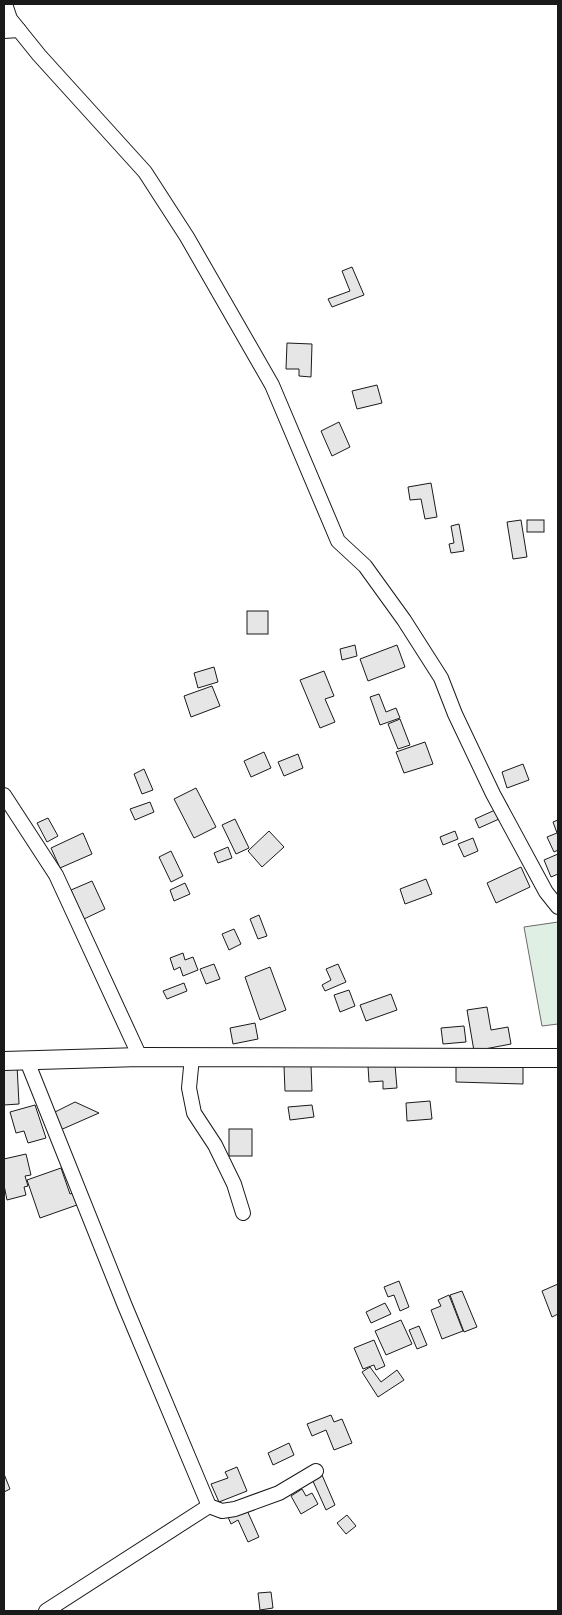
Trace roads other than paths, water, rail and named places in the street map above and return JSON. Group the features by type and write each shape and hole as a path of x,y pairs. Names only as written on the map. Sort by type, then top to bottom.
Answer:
{"main road":[{"path":"4,1062 140,1057 558,1058"}],"street":[{"path":"5,4 10,19 19,30 145,172 187,236 272,385 338,541 365,566 404,620 441,678 455,714 493,794 546,892 558,907"},
{"path":"4,31 19,30"},
{"path":"4,795 56,875 140,1057"},
{"path":"192,1057 189,1088 194,1114 215,1145 234,1184 243,1213"},
{"path":"26,1061 117,1288 209,1506"},
{"path":"46,1611 209,1506 222,1510 235,1509 279,1493 316,1471"}]}
